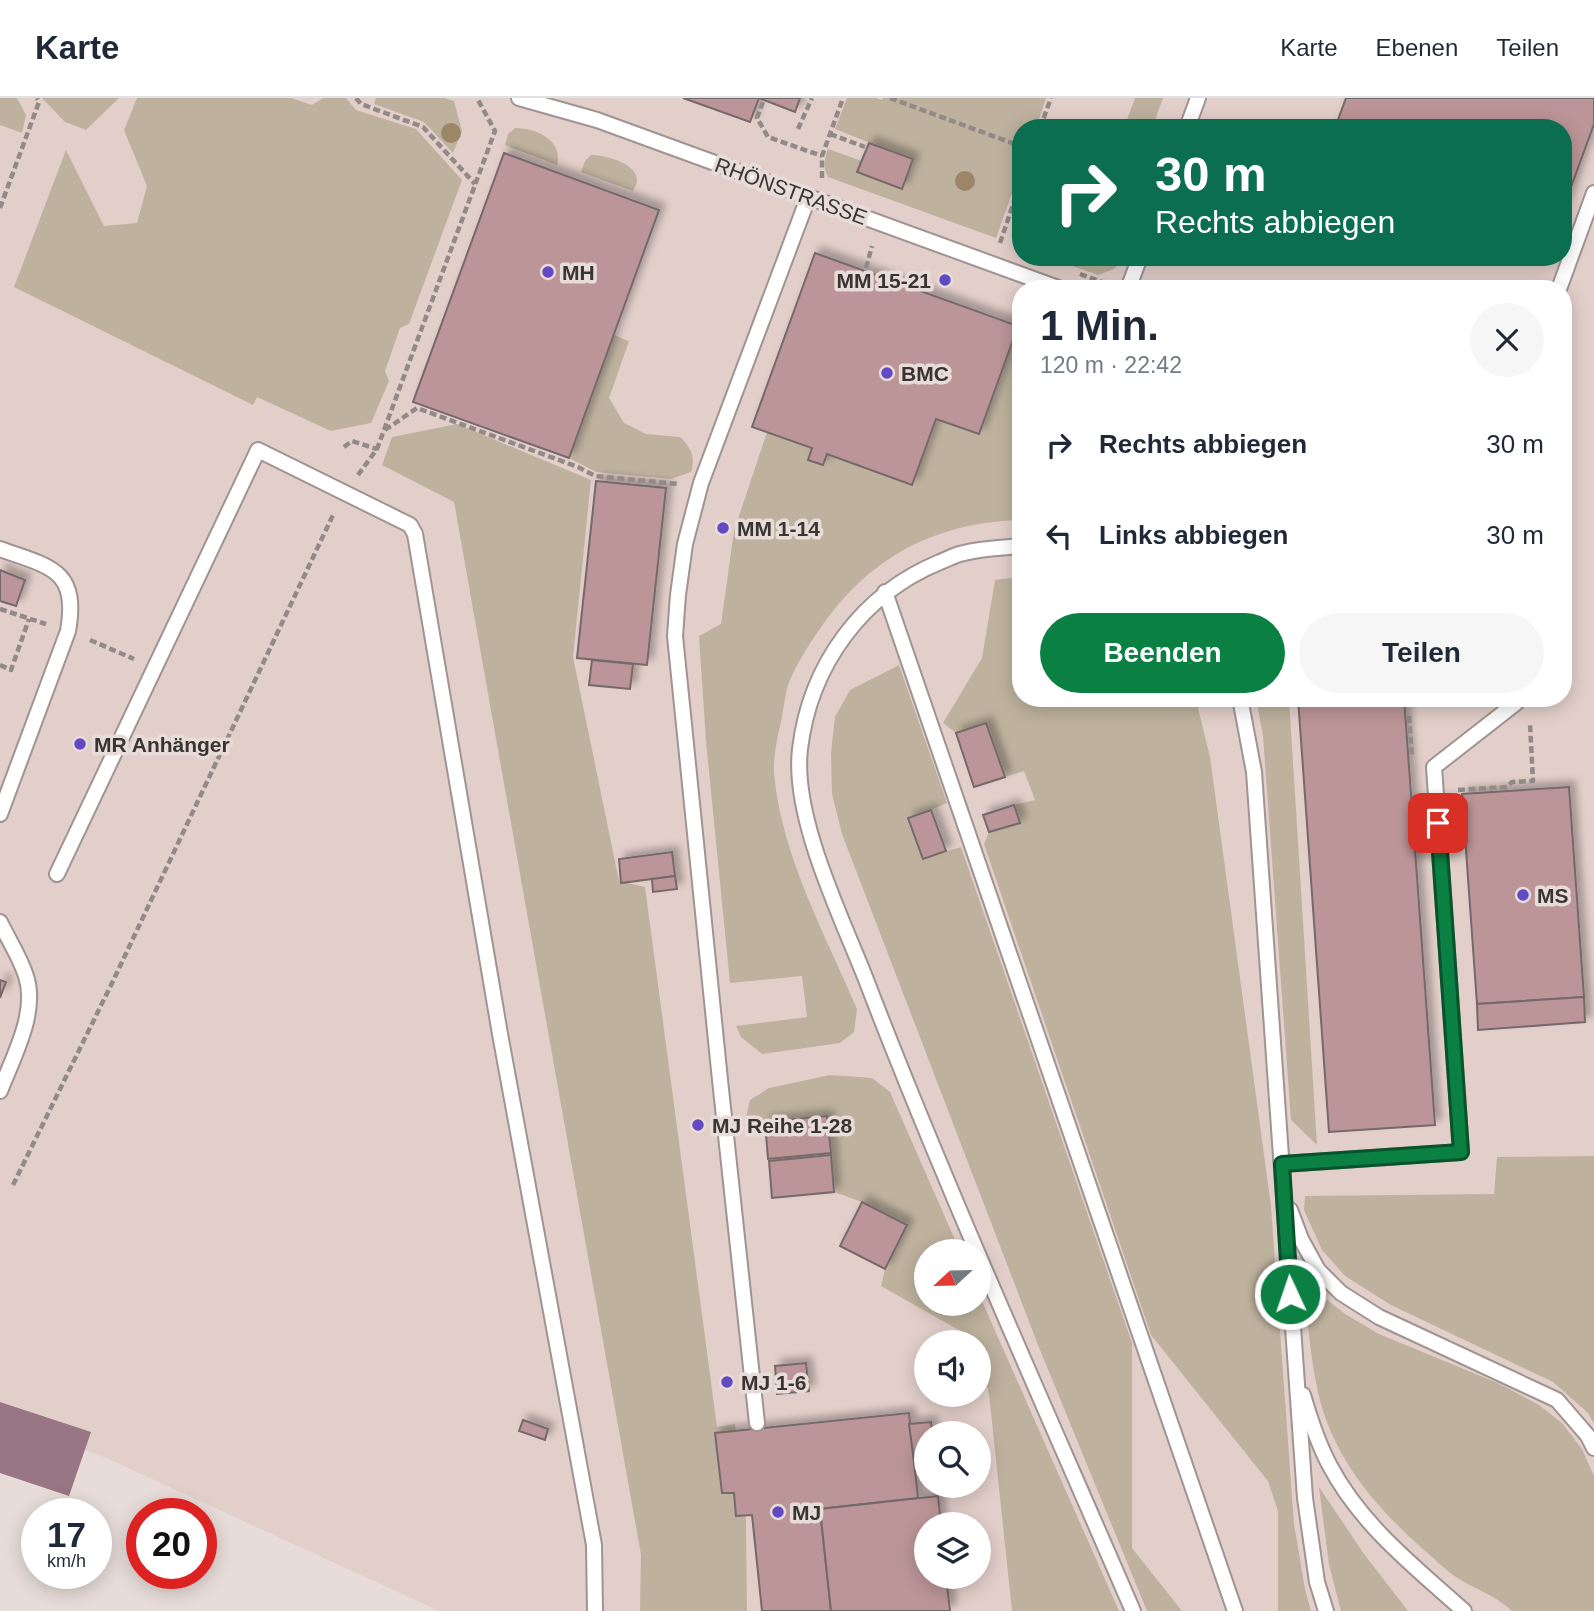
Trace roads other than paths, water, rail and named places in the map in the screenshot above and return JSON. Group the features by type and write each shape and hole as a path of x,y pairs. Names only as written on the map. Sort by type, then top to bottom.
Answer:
{"lane":[{"name":"RHÖNSTRASSE","path":"519,98 603,123 1036,280"},
{"path":"1190,119 1198,98"},
{"path":"1572,253 1594,193"},
{"path":"757,1423 675,636 685,544 702,483 808,198"},
{"path":"57,874 258,450 410,525 415,534 500,1034 592,1533 595,1611"},
{"path":"1012,548 963,553 920,570 885,592 842,636 813,691 800,750 802,807 895,1056 1133,1611"},
{"path":"0,549 54,570 68,588 73,606 68,631 0,814"},
{"path":"885,592 1235,1611"},
{"path":"1242,707 1254,772 1305,1498 1317,1582 1326,1611"},
{"path":"1282,1164 1461,1152 1434,767 1511,707"},
{"path":"0,922 26,977 29,996 27,1018 0,1091"},
{"path":"1285,1196 1301,1239 1318,1269 1340,1293 1379,1317 1557,1400 1588,1436 1594,1448"},
{"path":"1295,1367 1310,1419 1330,1466 1360,1513 1402,1557 1464,1611"}],"place":[{"name":"MH","path":"548,272"},
{"name":"MM 15-21","path":"945,280"},
{"name":"BMC","path":"887,373"},
{"name":"MM 1-14","path":"723,528"},
{"name":"MR Anhänger","path":"80,744"},
{"name":"MS","path":"1523,895"},
{"name":"MJ Reihe 1-28","path":"698,1125"},
{"name":"MJ 1-6","path":"727,1382"},
{"name":"MJ","path":"778,1512"}]}
